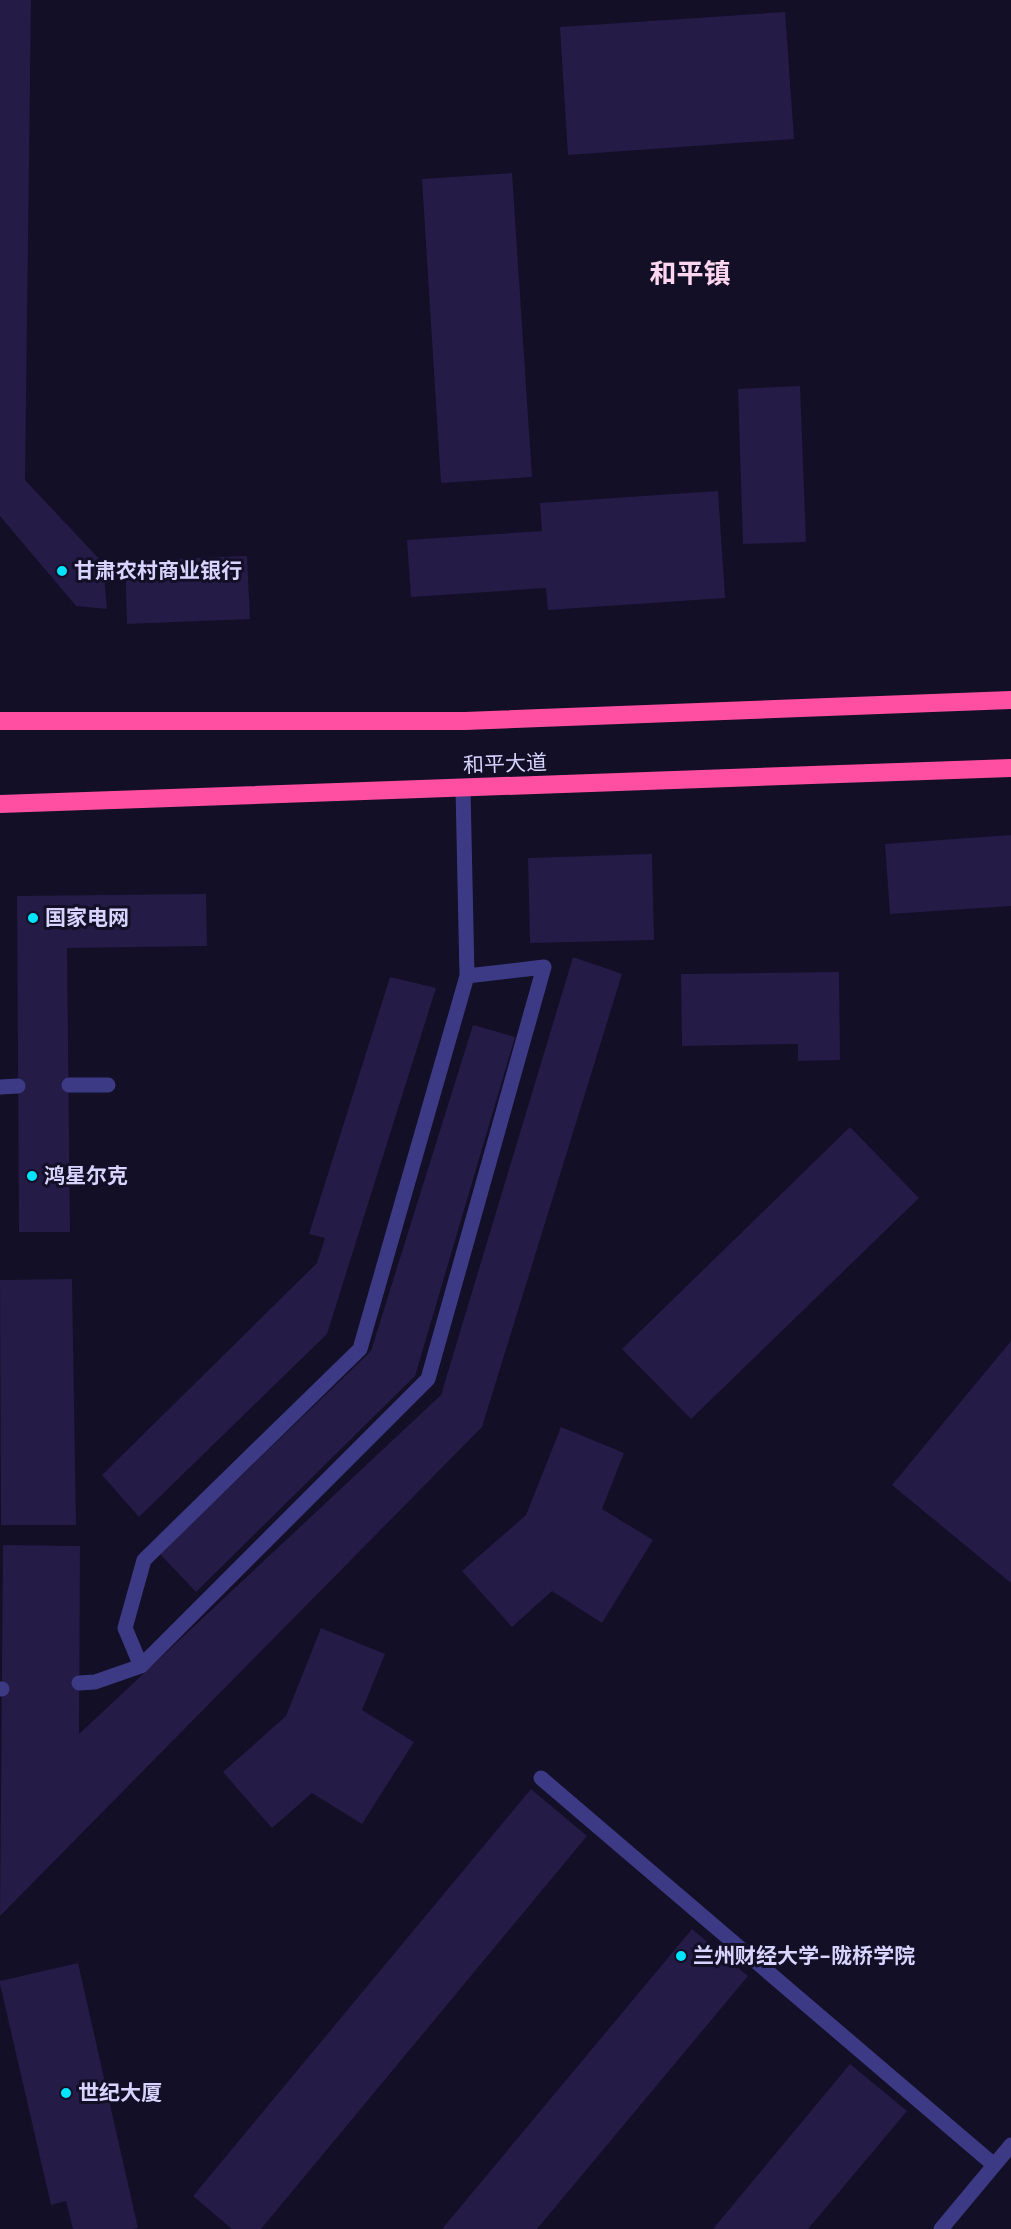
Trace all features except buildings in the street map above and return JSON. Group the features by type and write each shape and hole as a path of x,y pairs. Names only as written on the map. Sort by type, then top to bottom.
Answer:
{"highway":[{"path":"0,721 465,721 1011,700"},
{"name":"和平大道","path":"0,804 1011,768"}],"lane":[{"path":"141,1666 125,1628 144,1560 360,1349 467,976 463,788"},
{"path":"79,1683 95,1682 141,1666 428,1379 544,967 467,976"},
{"path":"69,1085 108,1085"},
{"path":"0,1087 18,1086"},
{"path":"541,1778 994,2165"},
{"path":"941,2229 1011,2145"}],"place":[{"name":"甘肃农村商业银行","path":"62,571"},
{"name":"国家电网","path":"33,918"},
{"name":"鸿星尔克","path":"32,1176"},
{"name":"兰州财经大学-陇桥学院","path":"681,1956"},
{"name":"世纪大厦","path":"66,2093"}],"district":[{"name":"和平镇","path":"690,274"}]}
